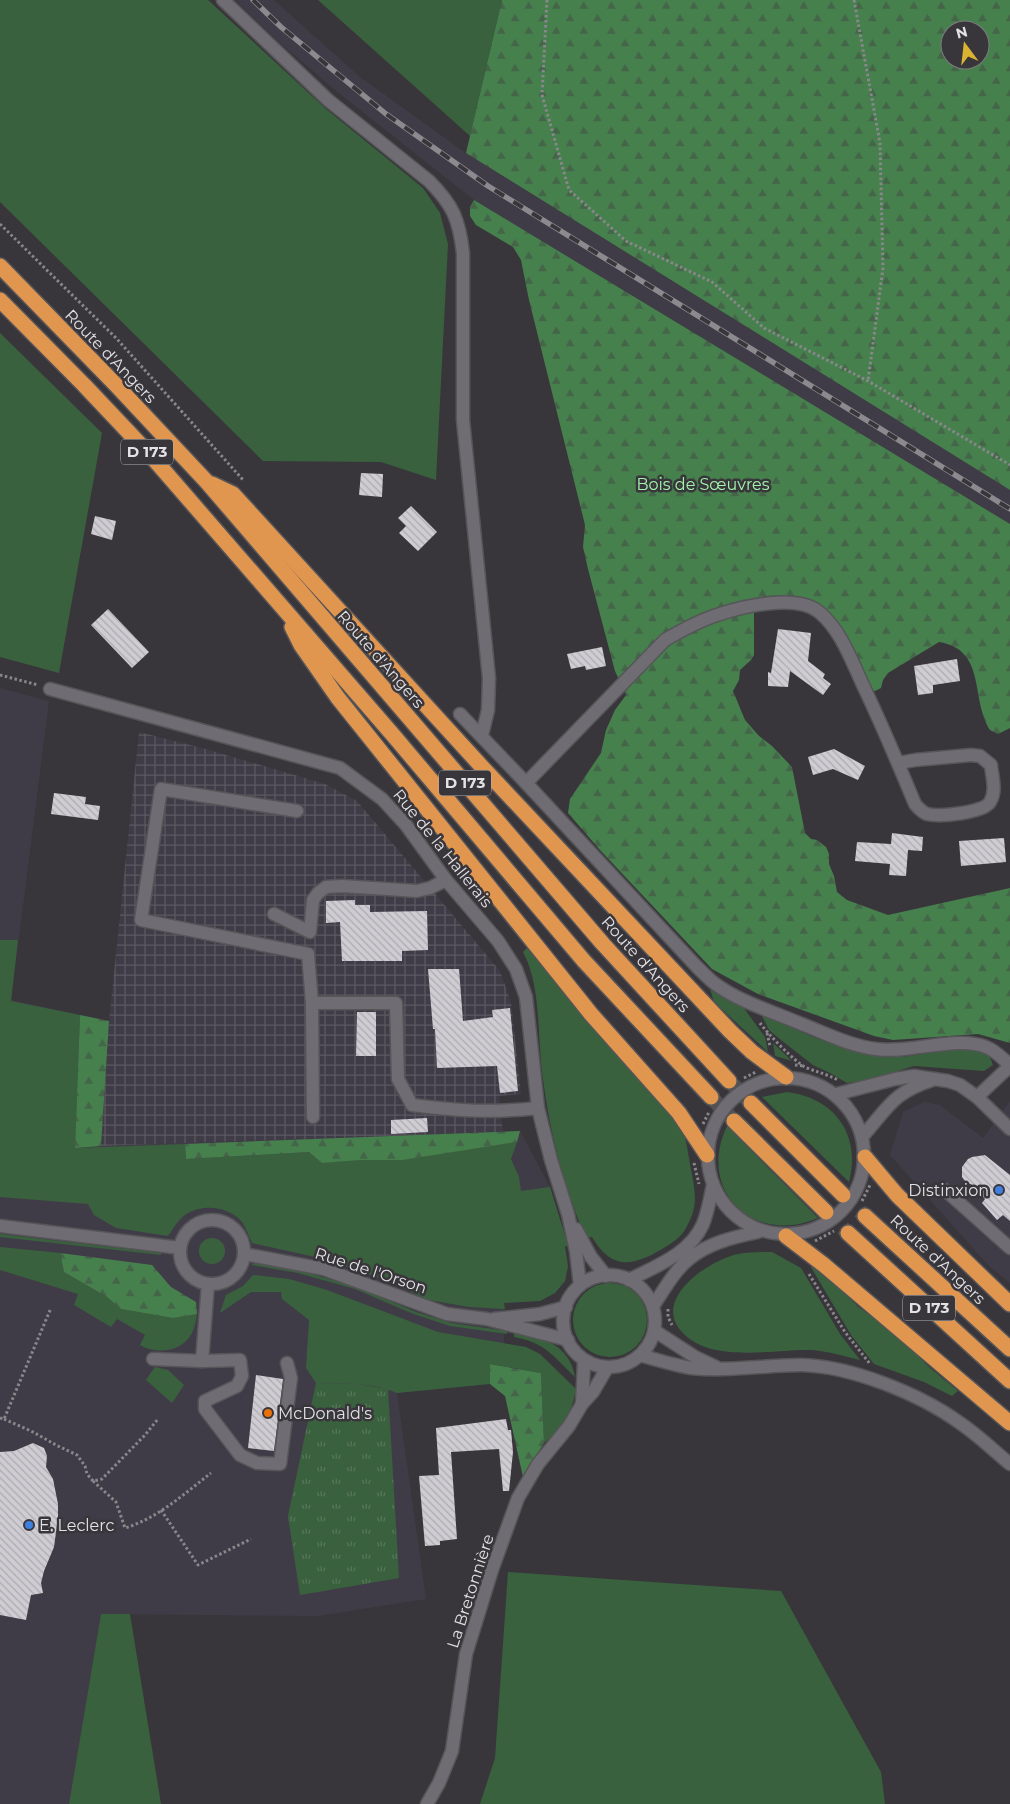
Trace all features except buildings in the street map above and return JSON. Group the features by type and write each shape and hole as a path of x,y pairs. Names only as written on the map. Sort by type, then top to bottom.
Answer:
{"highway":[{"name":"Route d'Angers","path":"0,266 206,481 603,944 729,1081"},
{"name":"D 173","path":"0,300 153,458 584,961 711,1097"},
{"path":"206,481 233,494 483,768 730,1031 752,1052 786,1078"},
{"path":"286,612 301,645 338,698 591,1014 679,1113 707,1155"},
{"path":"751,1103 843,1195"},
{"path":"734,1121 826,1212"},
{"path":"865,1157 897,1195 1010,1304"},
{"name":"Route d'Angers","path":"865,1216 1010,1348"},
{"name":"D 173","path":"848,1233 1010,1381"},
{"path":"786,1236 824,1264 1010,1424"}],"street":[{"path":"223,0 328,100 429,181 443,195 453,209 460,231 463,253 463,420 489,678 488,710 482,736"},
{"path":"526,783 665,640 685,628 720,614 763,604 784,603 804,605 818,611 830,623 848,653 899,764 915,804 921,811 942,816 979,810 988,805 992,800 994,791 991,764 980,756 971,755 914,760 899,764"},
{"name":"Rue de la Hallerais","path":"50,689 340,768 382,799 406,826 446,880 498,941 516,970 526,997 538,1108 551,1160 568,1214 576,1252 580,1285"},
{"path":"460,714 714,983 751,1002 826,1034 862,1046 897,1051 960,1044 985,1046 994,1051 1010,1066 977,1097"},
{"path":"298,811 161,789 142,920 308,954 312,1003 313,1117"},
{"path":"274,914 310,932 313,900 326,887 342,886 417,891 430,888 446,880"},
{"path":"312,1003 396,1003 398,1079 412,1105 466,1111 501,1112 538,1108"},
{"path":"837,1094 904,1077 914,1076 936,1079 960,1085 977,1097 1010,1129"},
{"path":"653,1306 671,1279 689,1259 716,1243 758,1232 786,1236 809,1232 826,1224 841,1212 852,1196 861,1176 865,1157 862,1136 851,1111 837,1094 820,1084 806,1080 786,1078 752,1086 738,1093 725,1105 716,1120 710,1135 707,1155 713,1185 731,1212 743,1223 758,1232"},
{"path":"862,1136 896,1098 915,1086 936,1079"},
{"path":"629,1280 668,1260 686,1248 694,1239 706,1215 713,1185"},
{"path":"945,1190 1010,1248"},
{"name":"Rue de la Hallerais","path":"568,1214 588,1252 606,1276"},
{"path":"207,1220 215,1220 231,1226 237,1231 241,1238 244,1254 242,1263 232,1277 217,1284 208,1284 193,1278 186,1272 180,1256 180,1248 186,1232 192,1227 207,1220"},
{"path":"0,1226 180,1248"},
{"name":"Rue de l'Orson","path":"244,1254 324,1269 447,1314 487,1320 568,1340"},
{"path":"614,1275 629,1280 640,1288 653,1306 655,1331 646,1348 636,1359 620,1366 607,1368 584,1362 576,1354 564,1329 566,1307 570,1295 580,1285 592,1279 614,1275"},
{"path":"202,1361 208,1284"},
{"name":"Rue de l'Orson","path":"487,1320 540,1314 566,1307"},
{"path":"655,1331 664,1335 678,1347 695,1357 720,1369"},
{"path":"640,1355 669,1364 692,1368 720,1369 802,1365 836,1369 872,1380 935,1406 962,1424 1010,1464"},
{"path":"153,1359 240,1360 242,1376 237,1386 204,1401 204,1409 240,1455 257,1463 280,1464 292,1378 287,1363"},
{"name":"La Bretonnière","path":"582,1404 584,1362"},
{"name":"La Bretonnière","path":"427,1804 439,1783 452,1751 466,1654 492,1570 518,1498 538,1464 569,1426 607,1368"}],"path":[{"path":"547,0 542,95 568,190 626,241 712,282 764,328 868,381 1010,465"},
{"path":"854,0 880,143 883,268 868,381"},
{"path":"0,224 118,340 245,483"},
{"path":"0,675 50,689"},
{"path":"751,1002 758,1019 767,1032 804,1066"},
{"path":"807,1271 845,1332 872,1367"},
{"path":"669,1307 668,1317 670,1323"},
{"path":"51,1308 2,1418 34,1432 77,1455 85,1466 87,1474 116,1502 125,1528 141,1523 177,1500 211,1473"},
{"path":"93,1481 102,1479 158,1419"},
{"path":"161,1510 198,1565 250,1540"}],"shaded area":[{"path":"235,0 274,0 360,77 466,153 1010,490 1010,524 474,200 340,94 281,44"},
{"path":"0,688 49,701 11,1000 109,1021 101,1146 520,1131 550,1187 568,1245 565,1247 568,1266 565,1281 555,1293 540,1301 504,1303 504,1343 502,1349 491,1350 490,1384 397,1393 426,1599 318,1616 101,1614 69,1804 0,1804"},
{"path":"139,732 206,749 325,784 357,801 500,971 511,1002 521,1094 499,1096 503,1132 101,1146 109,1021"},
{"path":"1010,1101 1010,1283 987,1264 890,1155 903,1112 924,1102 940,1105 983,1138"}],"green space":[{"path":"0,0 208,0 325,108 423,188 440,213 448,244 436,480 381,462 263,461 0,202"},
{"path":"318,0 502,0 470,136"},
{"path":"502,0 1010,0 1010,490 466,153"},
{"name":"Bois de Sœuvres","path":"474,200 1010,524 1010,728 998,734 990,730 980,704 971,665 964,655 954,647 939,642 888,673 883,680 881,688 875,691 870,690 835,623 822,607 807,599 772,596 755,600 754,655 740,670 739,680 733,691 745,720 792,767 805,833 811,839 817,840 826,847 837,892 847,900 888,915 1010,888 1010,1043 978,1034 893,1040 874,1036 758,994 712,969 600,850 568,813 570,799 601,753 606,730 615,710 626,695 615,671 588,569 583,547 585,525 529,300 521,260 513,247 476,225 470,216 470,207"},
{"path":"0,333 102,433 59,673 0,657"},
{"path":"0,940 18,940 11,1001 80,1015 75,1148 185,1144 186,1159 309,1152 322,1163 461,1150 517,1142 511,1159 519,1177 521,1191 550,1187 568,1245 565,1247 568,1266 565,1281 555,1293 540,1301 504,1303 505,1309 469,1307 429,1300 382,1279 324,1259 252,1243 242,1222 237,1217 230,1212 215,1208 199,1209 185,1215 168,1236 116,1228 94,1215 88,1204 0,1197"},
{"path":"527,948 593,1027 674,1118 684,1134 695,1195 694,1210 685,1230 676,1239 662,1249 642,1259 624,1262 607,1256 592,1237 586,1238 578,1219 559,1160 546,1100 536,997 529,966 523,952"},
{"path":"710,989 743,1007 765,1037 768,1052 714,1002"},
{"path":"761,1014 826,1042 861,1053 894,1057 966,1049 985,1053 993,1065 984,1071 914,1066 868,1080 847,1083 813,1065 781,1040 769,1030"},
{"path":"80,1015 109,1021 101,1146 75,1148"},
{"path":"773,1043 792,1061 775,1056"},
{"path":"787,1092 819,1102 831,1111 840,1122 847,1134 851,1149 852,1165 849,1182 762,1097"},
{"path":"727,1126 818,1218 794,1225 772,1225 753,1218 737,1207 725,1191 719,1172 719,1150"},
{"path":"520,1131 517,1142 402,1160 359,1160 322,1163 309,1152 186,1159 185,1144"},
{"path":"0,1234 161,1253 161,1255 0,1237"},
{"path":"212,1238 221,1242 225,1251 221,1260 212,1264 203,1260 199,1251 203,1242"},
{"path":"0,1247 60,1253 64,1272 107,1297 121,1309 173,1318 197,1314 193,1331 182,1344 169,1350 154,1350 140,1345 145,1335 117,1319 111,1327 74,1305 78,1294 0,1270"},
{"path":"772,1252 801,1268 840,1334 860,1360 811,1350 743,1353 726,1351 709,1348 694,1342 682,1332 674,1319 674,1307 678,1294 699,1273 713,1264 738,1254"},
{"path":"60,1253 152,1265 171,1287 196,1302 197,1314 173,1318 121,1309 107,1297 64,1272"},
{"path":"257,1262 285,1266 356,1287 416,1312 451,1323 507,1331 507,1334 450,1326 411,1313 355,1289 298,1273 251,1265"},
{"path":"808,1262 837,1285 857,1306 895,1333 929,1367 958,1391 952,1396 924,1382 874,1364 851,1335"},
{"path":"253,1275 289,1279 327,1290 438,1332 526,1347 540,1354 576,1389 569,1413 556,1432 544,1443 541,1373 491,1364 490,1384 397,1393 367,1385 316,1383 306,1368 309,1320 282,1299 281,1292 251,1292 220,1313 226,1295 243,1286"},
{"path":"610,1283 624,1286 636,1294 644,1306 647,1320 644,1334 636,1346 624,1354 610,1357 596,1354 584,1346 576,1334 573,1320 576,1306 584,1294 596,1286"},
{"path":"514,1333 545,1340 561,1350 572,1366 575,1377 548,1351 534,1343 514,1337"},
{"path":"490,1364 541,1373 544,1443 523,1477 505,1396 490,1384"},
{"path":"155,1367 168,1370 184,1385 172,1403 146,1380"},
{"path":"316,1383 357,1384 388,1389 399,1578 300,1595 288,1516"},
{"path":"508,1572 781,1591 881,1772 885,1804 480,1804 495,1758"},
{"path":"101,1614 130,1614 161,1804 69,1804"}],"tunnel":[{"path":"729,1081 751,1103"},
{"path":"711,1097 734,1121"},
{"path":"843,1195 865,1216"},
{"path":"826,1212 848,1233"}],"railway":[{"path":"253,0 281,27 386,114 488,186 1010,509"}],"place":[{"name":"Distinxion","path":"999,1190"},
{"name":"McDonald's","path":"268,1413"},
{"name":"E. Leclerc","path":"29,1525"}]}
